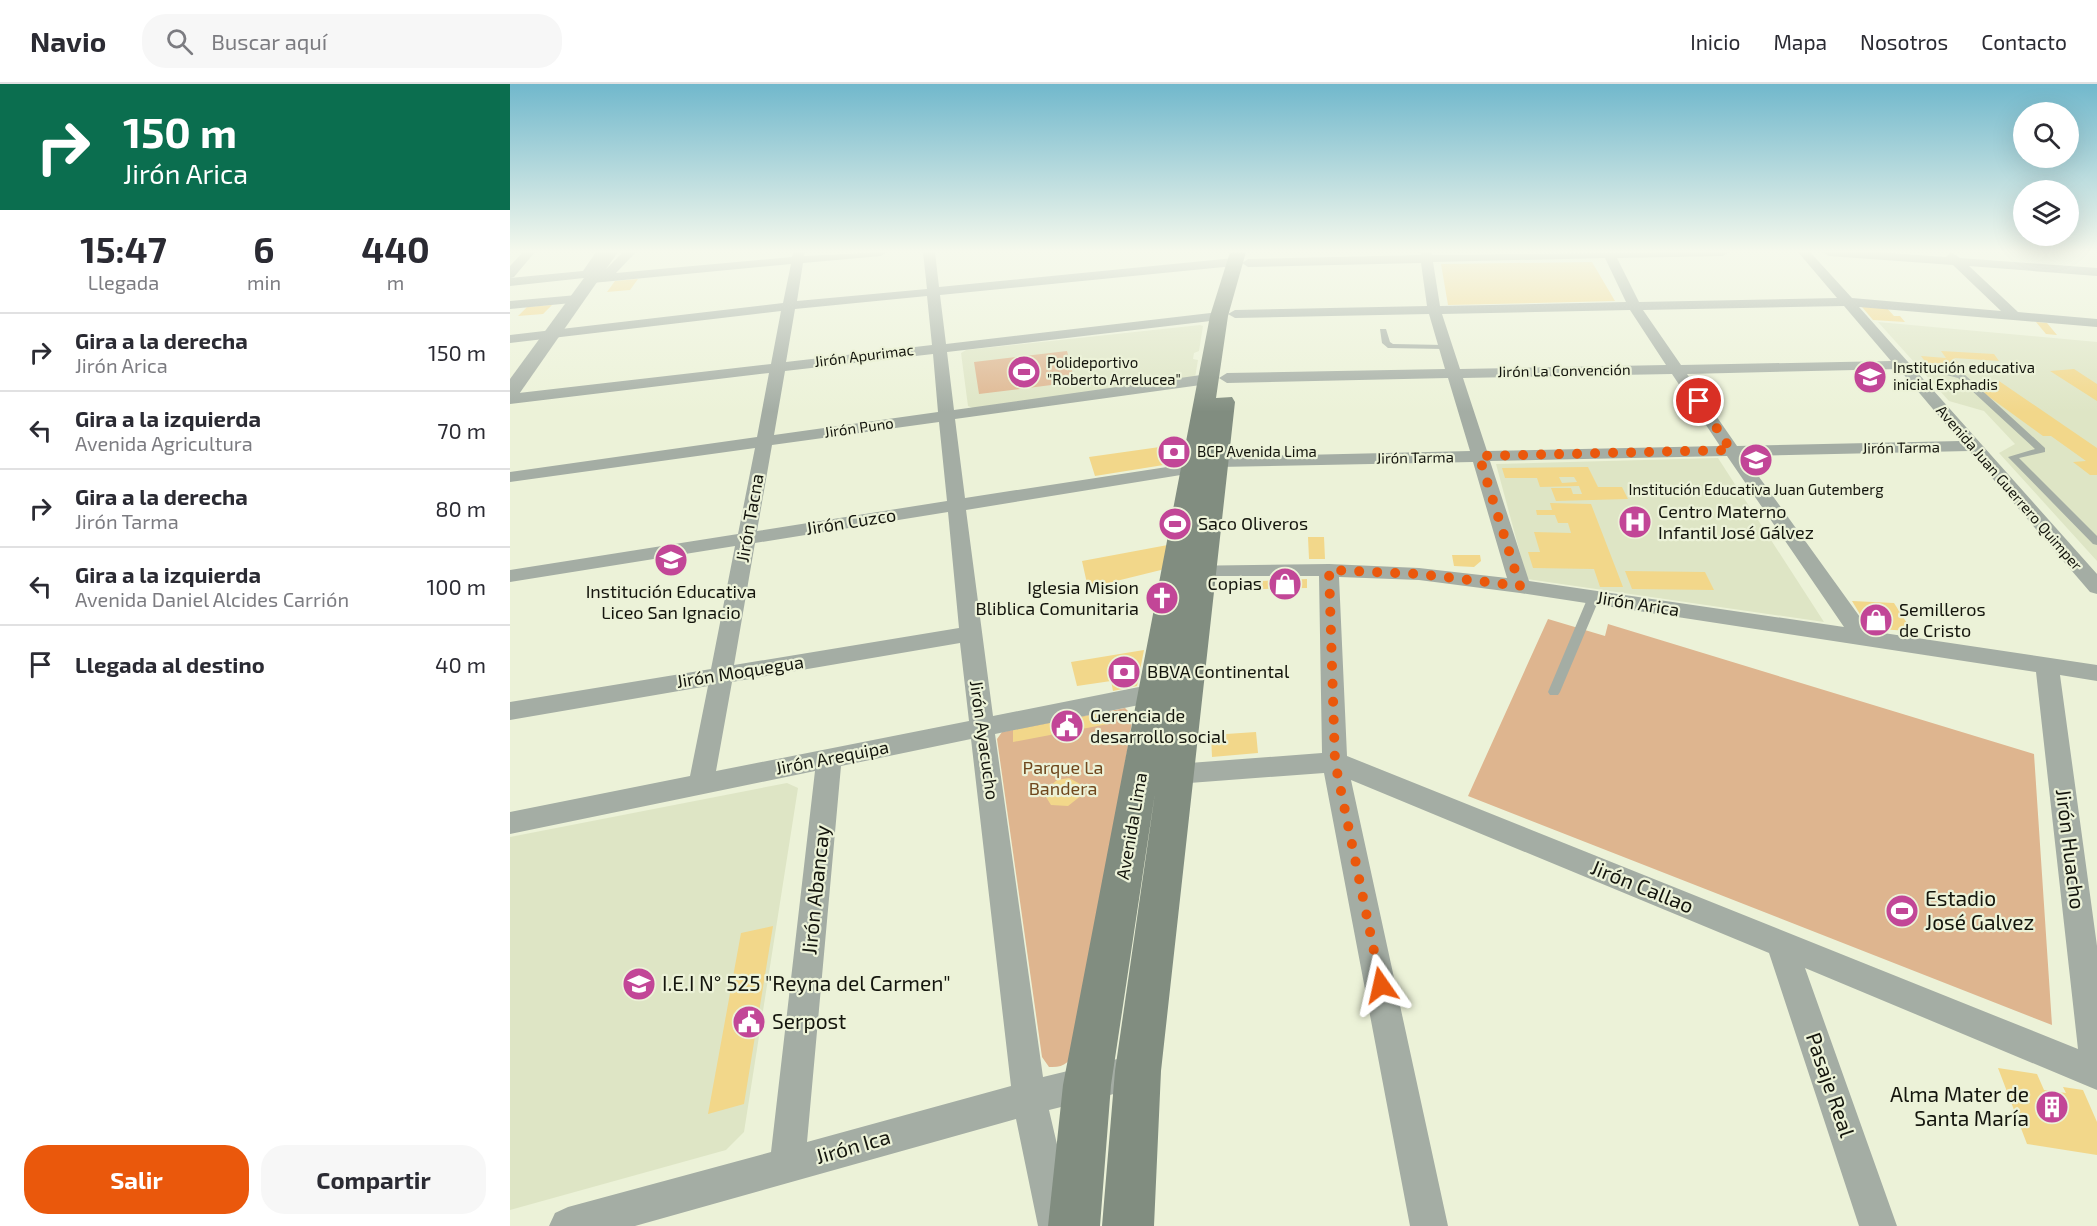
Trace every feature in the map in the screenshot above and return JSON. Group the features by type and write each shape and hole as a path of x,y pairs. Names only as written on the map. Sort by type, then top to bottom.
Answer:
{"main road":[{"name":"Avenida Lima","path":"1128,1226 1138,1071 1176,774 1189,570 1230,305"},
{"name":"Avenida Lima","path":"1074,1226 1087,1085 1154,693 1189,570"}],"street":[{"path":"510,393 573,305"},
{"path":"510,339 796,305"},
{"name":"Jirón Ayacucho","path":"935,305 970,634 1029,1098 1057,1226"},
{"path":"1433,305 1452,373 1520,586"},
{"name":"Jirón Apurimac","path":"510,399 1227,315 1672,305"},
{"name":"Avenida Juan Guerrero Quimper","path":"1851,305 2097,587"},
{"name":"Jirón Apurimac","path":"1890,305 2097,323"},
{"path":"2003,305 2013,315"},
{"name":"Jirón Tacna","path":"701,785 789,306"},
{"path":"1634,306 1731,450 1863,638"},
{"name":"Jirón La Convención","path":"1218,378 1901,365"},
{"name":"Jirón Puno","path":"510,477 1218,378"},
{"name":"Jirón Tarma","path":"1205,465 1731,450 1973,447"},
{"name":"Jirón Cuzco","path":"510,576 1205,465"},
{"name":"Jirón Arica","path":"1189,570 1329,570 1419,574 1520,586 2097,673"},
{"path":"1329,570 1335,762 1429,1226"},
{"name":"Jirón Moquegua","path":"510,711 970,634"},
{"name":"Jirón Huacho","path":"2047,665 2097,1068"},
{"name":"Jirón Arequipa","path":"510,823 1154,693"},
{"name":"Jirón Abancay","path":"787,1165 829,759"},
{"name":"Jirón Callao","path":"1176,774 1335,762 2097,1073"},
{"name":"Pasaje Real","path":"1781,944 1878,1226"},
{"name":"Jirón Ica","path":"568,1226 1029,1098 1138,1071"}],"lane":[{"path":"1383,331 1386,343 1391,346 1444,347"},
{"path":"1901,365 1915,365 1961,376 2042,450 2013,457 2097,542"},
{"path":"1554,692 1594,597"}],"shaded area":[{"path":"1878,322 2097,342 2097,561 1999,453 2015,444 1984,411 1949,401"},
{"path":"1203,326 1199,351 1194,353 1193,359 1198,360 1195,378 973,408 968,406 961,353 966,350"},
{"name":"Centro Materno Infantil José Gálvez","path":"1718,458 1824,622 1527,579 1496,464"},
{"name":"I.E.I N° 525 \"Reyna del Carmen\"","path":"787,783 798,788 744,1132 726,1150 510,1210 510,837"}],"green space":[{"name":"Polideportivo \"Roberto Arrelucea\"","path":"1067,351 1075,382 979,394 974,362"},
{"name":"Estadio José Galvez","path":"1548,619 1605,636 1608,624 2034,754 2052,1025 1468,796"},
{"name":"Parque La Bandera","path":"1125,708 1133,716 1077,1049 1066,1063 1049,1067 1042,1057 997,739 1002,732"}],"building":[{"path":"552,305 543,314 518,316 527,307"},
{"path":"1885,306 1894,316 1900,316 1905,322 1873,320 1862,307"},
{"path":"2036,322 2047,323 2057,335 2046,334"},
{"path":"1941,351 1994,354 1999,361 1954,358 1961,366 1927,364 1921,356 1946,358"},
{"path":"1986,365 1998,366 2009,373 1989,372"},
{"path":"2074,369 2097,384 2097,401 2050,371"},
{"path":"1999,381 2097,448 2097,475 2090,475 2073,462 2086,461 2051,436 2043,436 1970,383"},
{"path":"1181,444 1170,460 1178,461 1176,463 1095,476 1089,457"},
{"path":"1588,467 1598,487 1622,487 1628,499 1556,501 1551,488 1571,488 1573,494 1582,494 1579,486 1540,487 1537,478 1505,478 1502,468","holes":["1559,477 1574,477 1577,482 1562,483"]},
{"path":"1550,503 1591,504 1623,587 1600,587 1594,569 1533,568 1528,552 1540,552 1534,532 1571,533 1568,523 1558,523 1555,515 1537,515 1536,510 1552,510"},
{"path":"1308,537 1324,537 1325,559 1309,559"},
{"path":"1173,544 1169,568 1088,588 1082,561"},
{"path":"1452,555 1480,555 1481,561 1474,567 1454,566"},
{"path":"1625,571 1705,572 1714,590 1632,589"},
{"name":"Copias","path":"1307,579 1307,588 1263,589 1262,581"},
{"path":"1852,601 1894,603 1912,631 1876,629 1864,621"},
{"path":"1144,650 1137,686 1113,691 1111,681 1077,686 1071,662"},
{"path":"1107,712 1108,724 1013,742 1013,730"},
{"path":"1256,732 1258,753 1212,757 1211,735"},
{"path":"1069,778 1082,785 1082,795 1068,806 1051,805 1046,797 1048,788 1057,780"},
{"path":"773,926 744,1104 708,1114 741,933"},
{"name":"Alma Mater de Santa María","path":"1998,1068 2037,1074 2044,1090 2066,1093 2063,1087 2083,1090 2097,1122 2097,1155 2027,1144"}],"place":[{"name":"Polideportivo \"Roberto Arrelucea\"","path":"1024,372"},
{"name":"Institución educativa inicial Exphadis","path":"1870,377"},
{"name":"BCP Avenida Lima","path":"1174,452"},
{"name":"Institución Educativa Juan Gutemberg","path":"1756,460"},
{"name":"Centro Materno Infantil José Gálvez","path":"1635,522"},
{"name":"Saco Oliveros","path":"1175,524"},
{"name":"Institución Educativa Liceo San Ignacio","path":"671,560"},
{"name":"Copias","path":"1285,584"},
{"name":"Iglesia Mision Bliblica Comunitaria","path":"1162,598"},
{"name":"Semilleros de Cristo","path":"1876,620"},
{"name":"BBVA Continental","path":"1124,672"},
{"name":"Gerencia de desarrollo social","path":"1067,726"},
{"name":"Estadio José Galvez","path":"1902,911"},
{"name":"I.E.I N° 525 \"Reyna del Carmen\"","path":"639,984"},
{"name":"Serpost","path":"749,1022"},
{"name":"Alma Mater de Santa María","path":"2052,1107"}],"route":[{"path":"1381,985 1335,762 1329,570 1419,574 1520,586 1479,456 1731,450 1699,401"}]}
